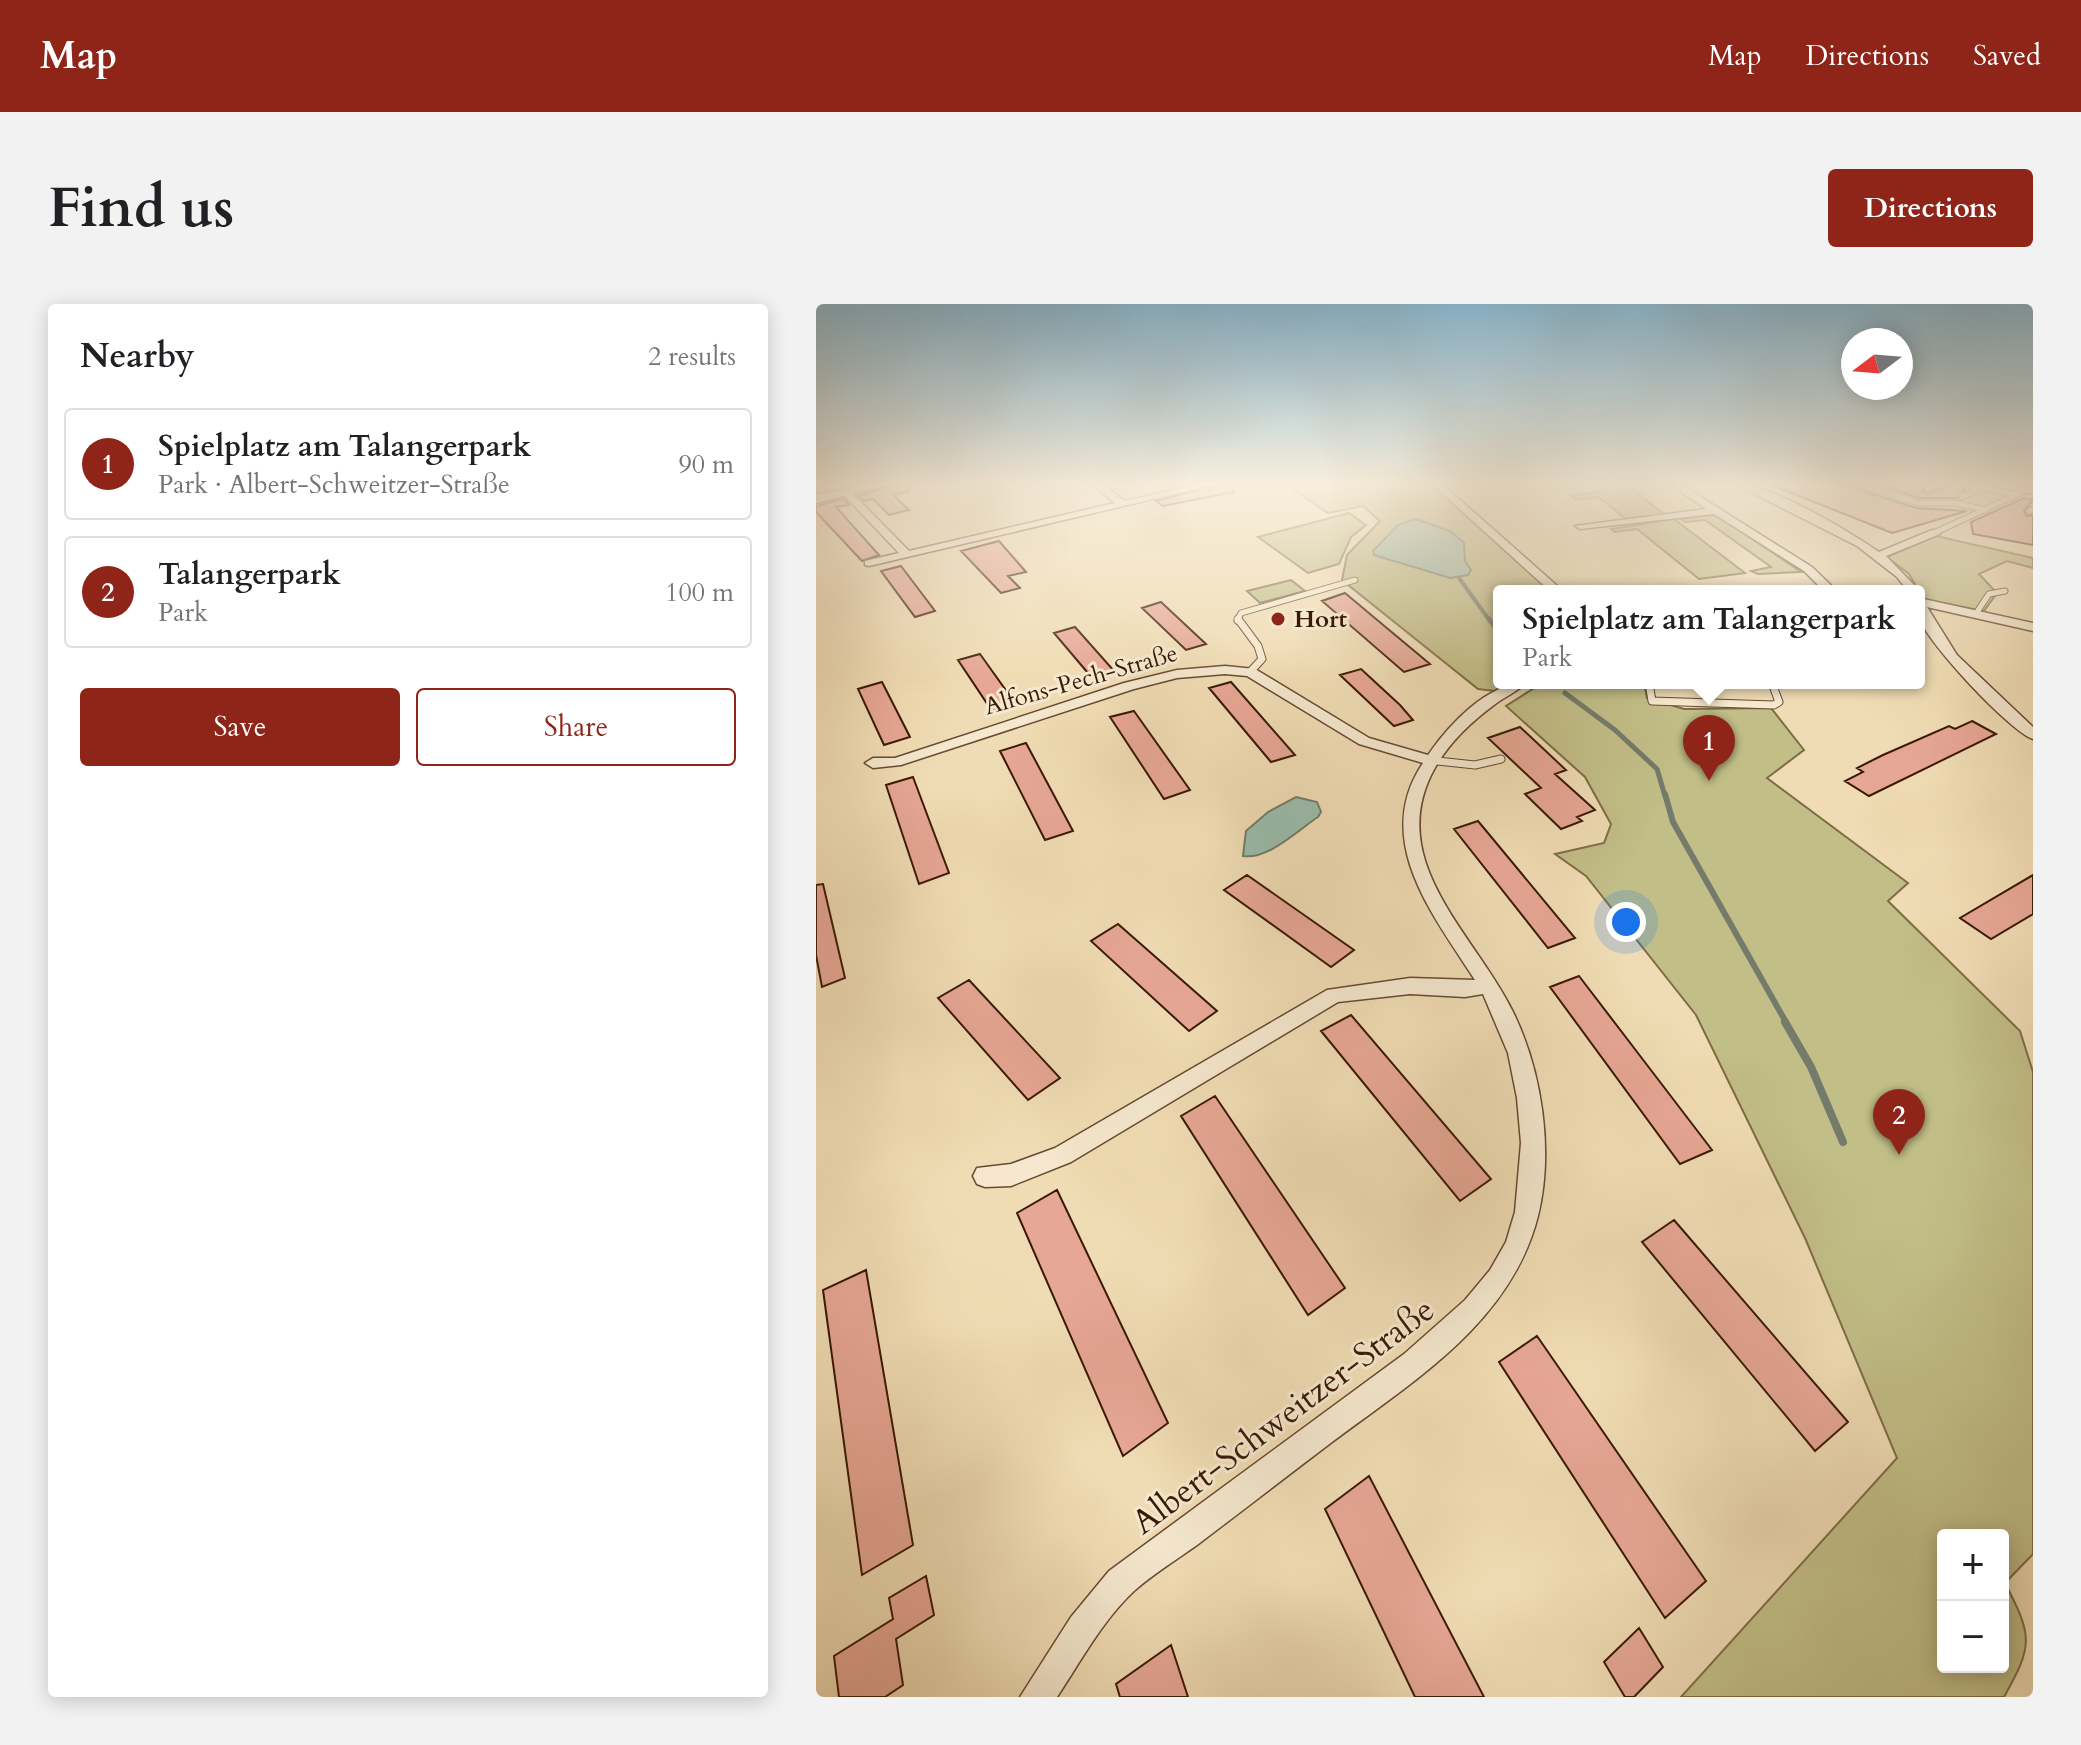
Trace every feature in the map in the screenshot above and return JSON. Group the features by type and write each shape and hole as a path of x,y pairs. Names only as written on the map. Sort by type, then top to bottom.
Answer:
{"street":[{"path":"901,549 906,554"},
{"path":"869,563 928,549"},
{"path":"1510,549 1550,585"},
{"path":"1776,549 1808,569 1825,585"},
{"path":"1865,549 1904,574 1910,585"},
{"path":"1878,556 1895,549"},
{"path":"1925,603 1977,612 2033,627"},
{"path":"1925,619 1940,643 2033,735"},
{"name":"Alfons-Pech-Straße","path":"873,763 896,762 1152,680 1205,670 1250,672 1364,741 1428,760"},
{"name":"Albert-Schweitzer-Straße","path":"1037,1697 1113,1588 1412,1365 1468,1317 1500,1274 1527,1214 1533,1122 1526,1078 1511,1029 1489,985 1425,887 1413,846 1413,813 1428,760 1470,715 1510,689"},
{"path":"985,1176 1011,1175 1063,1155 1334,995 1410,986 1465,989 1489,985"}],"lane":[{"path":"1250,672 1262,659 1258,646 1237,620 1241,613 1355,580"},
{"path":"1977,612 1989,594 2005,591"},
{"path":"1650,689 1652,701 1774,705 1779,702 1774,689"},
{"path":"1428,760 1475,765 1501,759"}],"shaded area":[{"path":"1275,549 1346,549 1339,564 1308,573"},
{"path":"1353,549 1507,549 1546,585 1493,585 1493,689 1498,689 1495,691 1478,689 1342,580 1347,555"},
{"path":"1464,549 1465,561 1471,570 1468,575 1450,578 1374,555 1373,551"},
{"path":"1662,549 1713,549 1745,573 1699,579"},
{"path":"1746,549 1767,549 1801,572 1758,574 1751,571 1771,567"},
{"path":"1906,549 1993,549 2033,558 2033,568 2007,561 1979,574 1997,593 1984,611 1925,599 1925,585 1915,585 1909,574 1887,557"},
{"path":"1291,580 1305,591 1260,603 1247,591"},
{"path":"1533,689 1645,689 1647,698 1684,709 1771,708 1804,750 1767,778 1908,883 1888,901 2020,1031 2033,1072 2033,1554 2009,1579 2009,1529 1937,1529 1937,1673 2009,1673 2009,1591 2021,1616 2026,1641 2020,1665 2004,1697 1681,1697 1897,1458 1805,1238 1696,1015 1586,876 1555,854 1604,843 1611,824 1585,777 1506,706"},
{"path":"1296,797 1317,802 1321,812 1318,817 1272,849 1243,856 1246,831 1268,812"}],"building":[{"path":"851,549 874,549 879,555 862,561"},
{"path":"1006,549 1026,572 1008,576 1020,588 1001,593 961,551"},
{"path":"901,566 935,611 915,617 881,571"},
{"path":"1345,593 1430,664 1404,672 1322,601"},
{"path":"1161,602 1206,644 1186,650 1142,608"},
{"path":"1075,627 1115,672 1093,679 1054,633"},
{"path":"980,654 1015,703 992,711 958,660"},
{"path":"1361,669 1413,720 1394,726 1340,675"},
{"path":"882,682 910,737 884,745 858,689"},
{"path":"1231,682 1295,755 1271,762 1209,688"},
{"path":"1134,711 1190,790 1164,799 1110,717"},
{"path":"1972,721 1996,734 1869,796 1845,781 1863,772 1857,768 1883,755 1949,726 1955,729"},
{"path":"1520,727 1566,770 1555,774 1595,810 1577,817 1582,821 1561,829 1525,794 1541,788 1488,738"},
{"path":"1026,743 1073,831 1045,840 1000,751"},
{"path":"913,777 949,873 919,884 886,785"},
{"path":"1478,821 1575,938 1548,948 1454,829"},
{"path":"1247,875 1354,950 1331,967 1224,890"},
{"path":"2033,875 2033,914 1991,939 1960,918"},
{"path":"823,884 845,978 822,987 816,955 816,885"},
{"path":"1118,924 1217,1011 1189,1031 1091,941"},
{"path":"1579,976 1712,1150 1680,1164 1550,987"},
{"path":"969,980 1060,1078 1028,1100 938,998"},
{"path":"1351,1015 1491,1179 1460,1201 1321,1031"},
{"path":"1215,1096 1345,1288 1308,1315 1181,1116"},
{"path":"1057,1190 1168,1423 1123,1456 1017,1213"},
{"path":"1674,1220 1848,1422 1815,1451 1642,1242"},
{"path":"866,1270 913,1545 862,1575 823,1290"},
{"path":"1537,1336 1706,1581 1665,1618 1499,1362"},
{"path":"1369,1476 1484,1697 1415,1697 1325,1509"},
{"path":"926,1576 934,1615 896,1639 903,1685 885,1697 839,1697 834,1656 893,1619 889,1598"},
{"path":"1639,1628 1663,1667 1634,1697 1625,1697 1604,1662"},
{"path":"1171,1645 1188,1697 1120,1697 1116,1684"}],"waterway":[{"path":"1459,578 1490,621"},
{"path":"1489,619 1493,624"},
{"path":"1565,693 1615,730 1657,769 1665,796"},
{"path":"1665,794 1673,822 1787,1024"},
{"path":"1785,1022 1811,1067 1843,1142"}],"place":[{"name":"Hort","path":"1278,619"},
{"name":"Spielplatz am Talangerpark","path":"1709,781"},
{"name":"Talangerpark","path":"1899,1155"}]}
